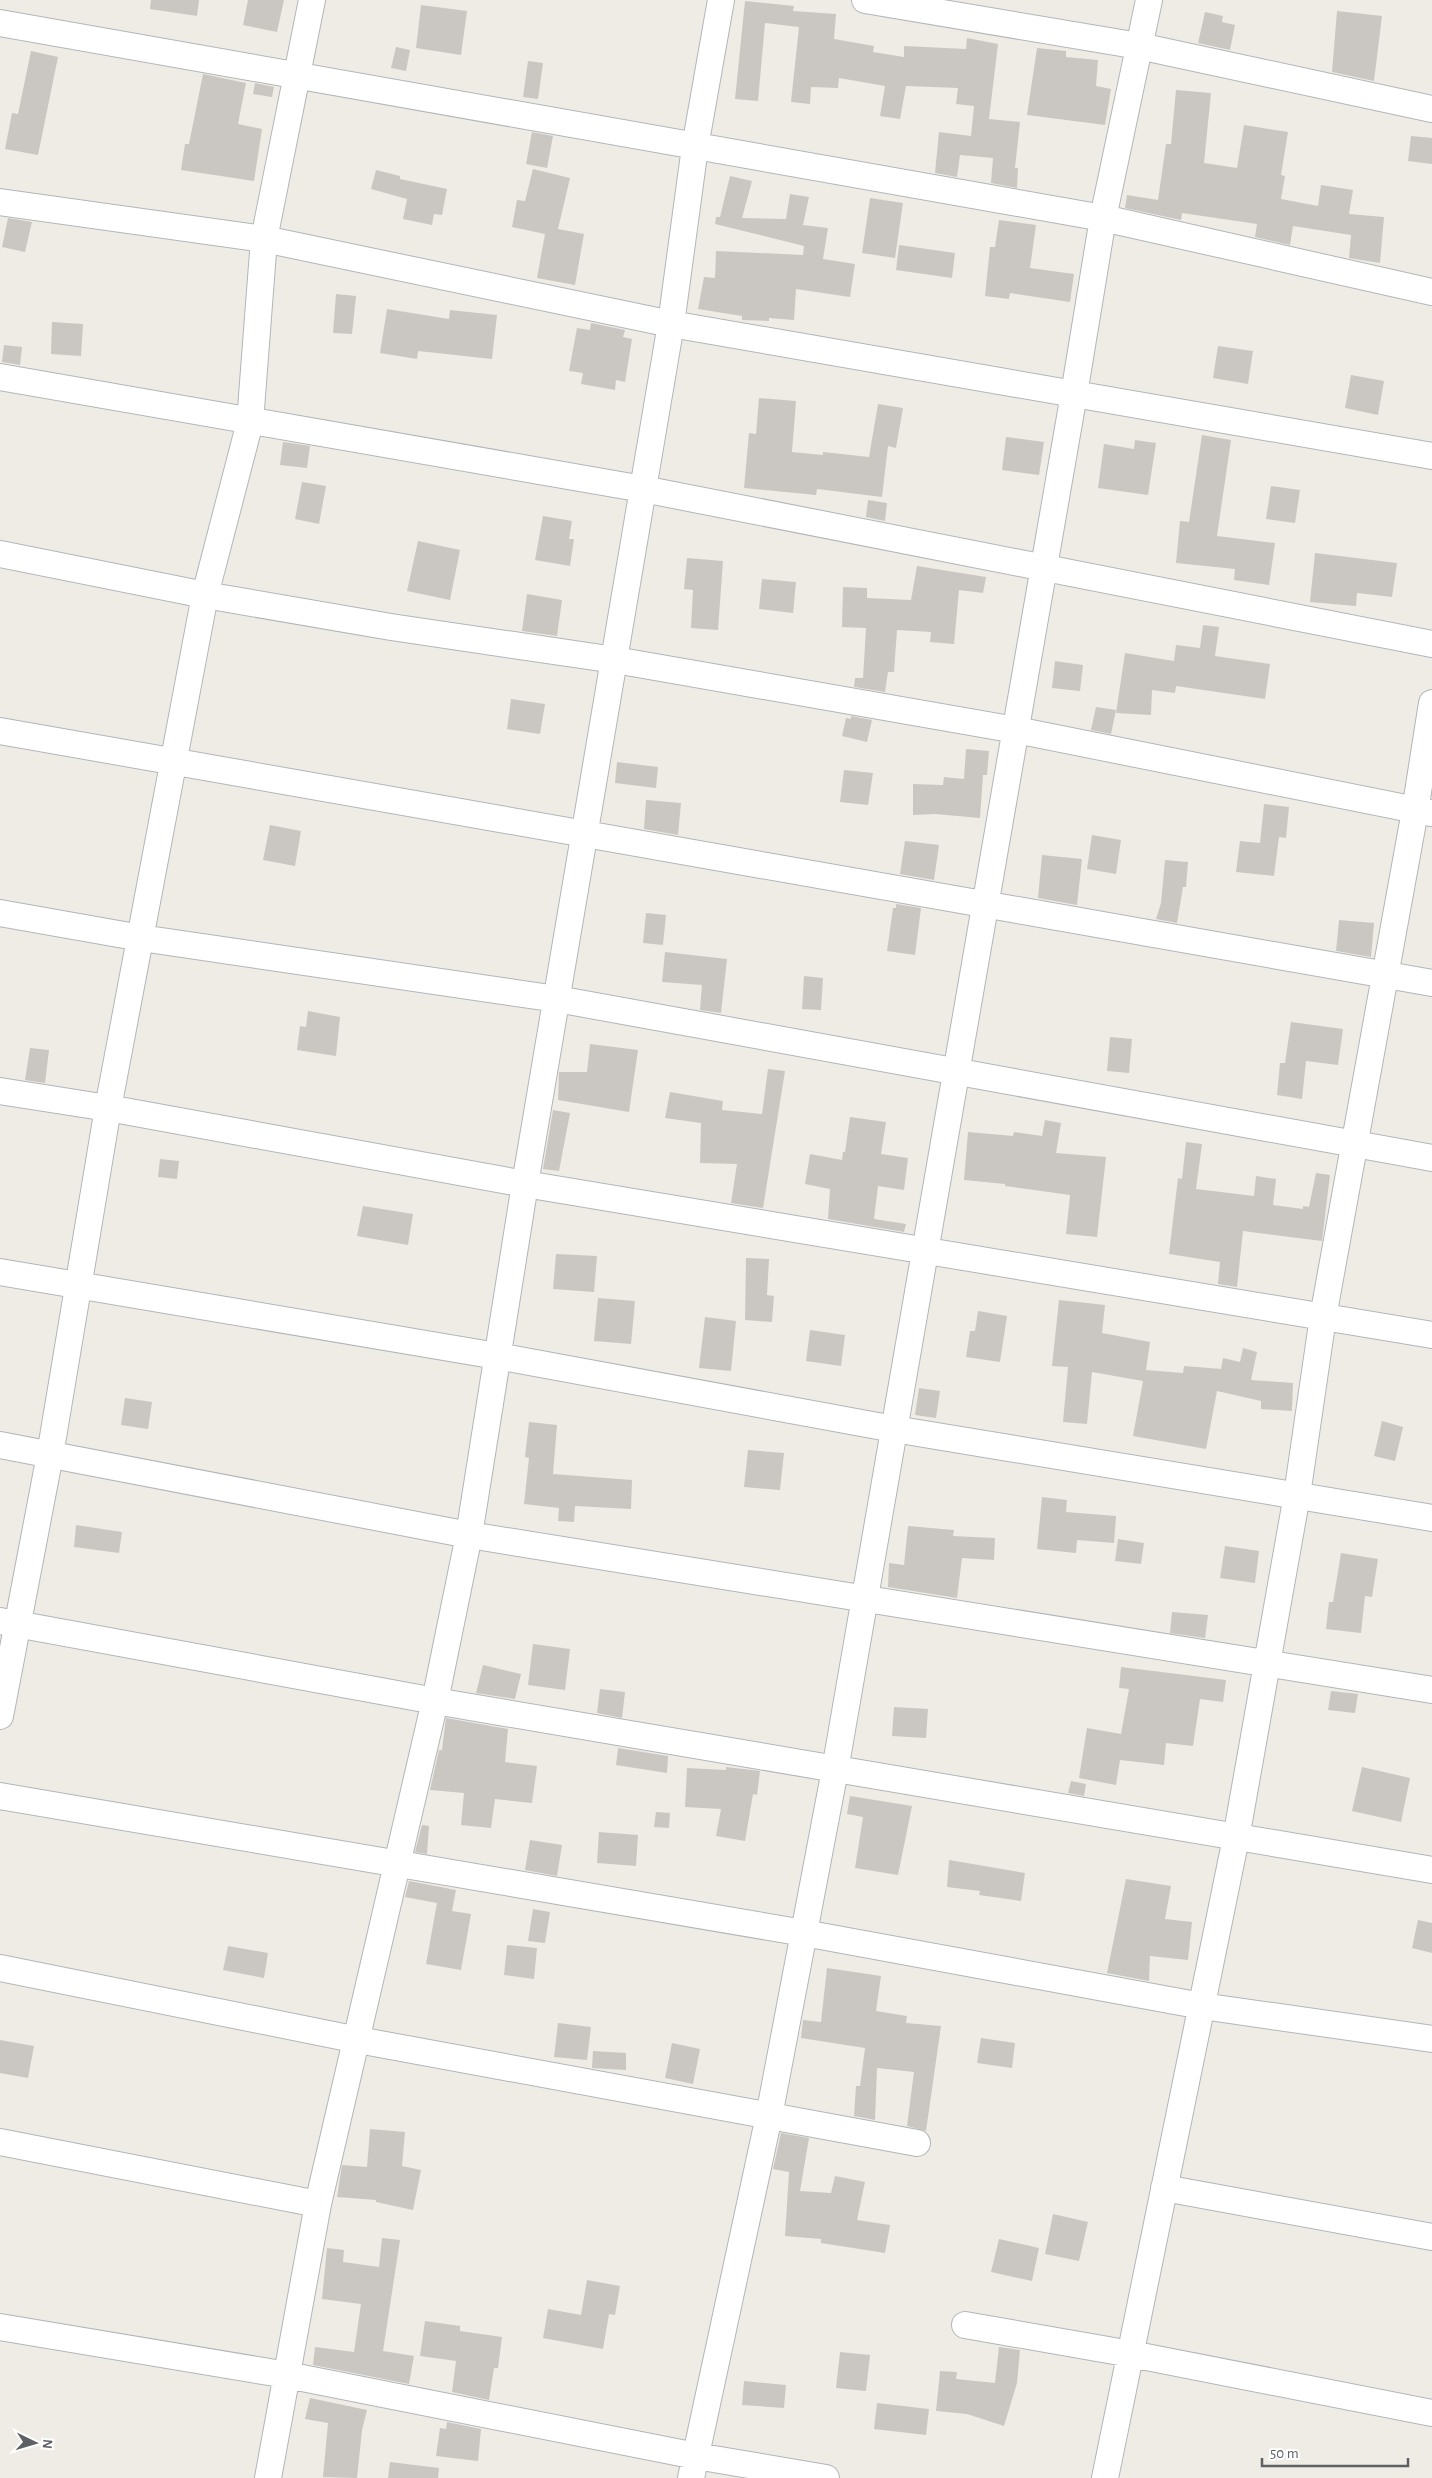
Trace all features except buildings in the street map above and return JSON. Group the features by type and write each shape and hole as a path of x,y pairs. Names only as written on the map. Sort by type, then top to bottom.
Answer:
{"street":[{"path":"0,1716 8,1623 50,1454 108,1108 205,595 250,422 264,239 312,0"},
{"path":"268,2478 318,2204 398,1865 435,1701 469,1535 525,1184 671,324 695,147 722,0"},
{"path":"865,0 1139,46 1432,109"},
{"path":"694,2467 769,2116 835,1770 1103,218 1149,0"},
{"path":"0,23 1103,218 1432,292"},
{"path":"0,202 264,239 671,324 1432,456"},
{"path":"0,377 643,489 1432,644"},
{"path":"0,554 205,595 390,627 615,660 1016,730 1424,812"},
{"path":"1106,2478 1236,1838 1297,1495 1324,1317 1385,975 1424,812 1432,703"},
{"path":"0,731 1432,983"},
{"path":"0,912 141,938 557,999 1432,1158"},
{"path":"0,1090 525,1184 1432,1335"},
{"path":"0,1272 497,1356 894,1429 1432,1518"},
{"path":"0,1445 469,1535 1432,1690"},
{"path":"8,1623 435,1701 1432,1870"},
{"path":"0,1796 398,1865 804,1932 1202,2006 1432,2039"},
{"path":"0,1968 358,2040 916,2143"},
{"path":"0,2142 318,2204"},
{"path":"1164,2188 1432,2237"},
{"path":"965,2325 1131,2354 1432,2413"},
{"path":"0,2327 287,2375 694,2467 826,2478"}]}
